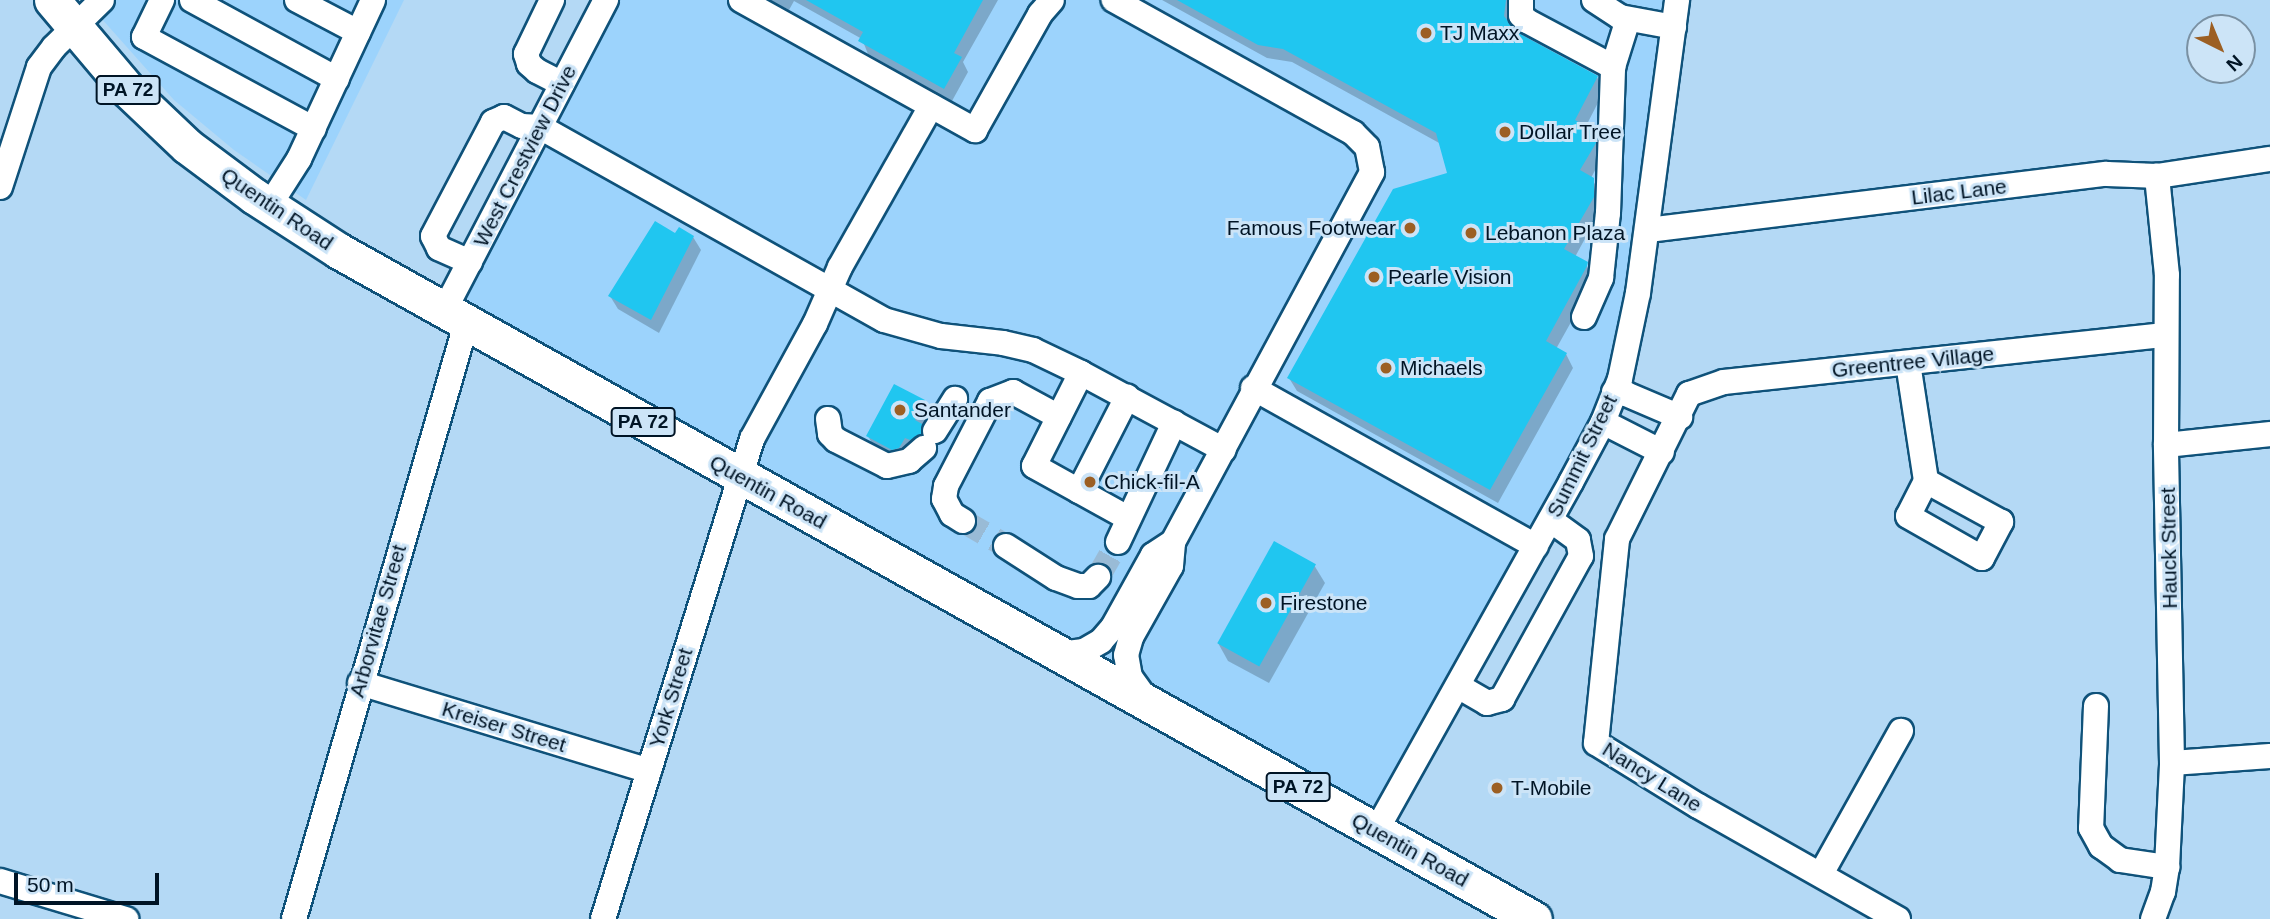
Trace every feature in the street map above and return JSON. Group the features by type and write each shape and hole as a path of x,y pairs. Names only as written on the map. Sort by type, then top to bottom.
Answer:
{"highway":[{"name":"Quentin Road","path":"52,0 157,119 219,171 269,206 455,318 1534,919"}],"street":[{"path":"0,187 5,157 39,67 54,47 102,0"},
{"path":"162,0 144,37 314,129"},
{"path":"192,0 337,79"},
{"path":"297,0 358,32"},
{"path":"269,206 299,159 373,0"},
{"path":"552,0 526,54 529,64 537,71 562,84"},
{"name":"West Crestview Drive","path":"455,318 470,262 606,0"},
{"path":"741,0 975,130 1040,14 1052,0"},
{"path":"1059,654 1084,651 1101,641 1113,627 1153,555 1172,542 1224,450 1253,388 1370,180 1371,155 1353,134 1114,0"},
{"path":"1521,0 1521,15 1527,21 1613,67"},
{"path":"1594,0 1628,19 1674,27"},
{"name":"Summit Street","path":"1376,831 1536,546 1603,422 1614,393 1634,323 1677,0"},
{"path":"1584,317 1601,278 1613,67 1628,19"},
{"name":"York Street","path":"603,919 740,476 758,426 931,106"},
{"path":"470,262 434,244 434,233 493,122 504,117 522,126 540,127 829,292 903,327 941,336 1018,346 1081,373 1224,450"},
{"name":"Lilac Lane","path":"1605,243 2107,174 2157,176 2270,159"},
{"name":"Hauck Street","path":"2153,919 2163,892 2167,867 2172,763 2166,445 2167,275 2157,176"},
{"name":"Arborvitae Street","path":"293,919 360,683 455,318"},
{"name":"Greentree Village","path":"1662,452 1689,394 1724,382 2165,335"},
{"path":"1908,363 1926,481"},
{"path":"1081,373 1034,466 1128,518"},
{"path":"1253,388 1536,546"},
{"path":"963,521 952,514 944,499 946,486 990,401 1013,392 1059,417"},
{"path":"1614,393 1626,394 1679,417"},
{"path":"1079,491 1127,397"},
{"path":"828,419 830,434 836,440 887,466 909,461 929,439 955,399"},
{"path":"1603,422 1662,452"},
{"path":"1118,542 1174,423"},
{"path":"2166,445 2270,434"},
{"name":"Nancy Lane","path":"1662,452 1617,538 1596,743 1698,806 1898,919"},
{"path":"1458,686 1487,702 1502,699 1581,556 1578,540 1550,520"},
{"path":"1151,706 1130,677 1126,655 1131,637 1171,566 1172,542"},
{"path":"1006,546 1056,578 1077,586 1089,586 1098,578"},
{"name":"Kreiser Street","path":"360,683 649,771"},
{"path":"2096,706 2091,828 2101,846 2120,860 2167,867"},
{"path":"1821,874 1901,731"},
{"path":"2172,763 2270,756"},
{"path":"0,881 126,919"}],"shaded area":[{"path":"85,0 404,0 306,200 234,150 174,100"},
{"path":"606,0 1677,0 1627,352 1376,831 444,311"}],"building":[{"path":"806,0 983,0 954,53 962,57 944,89 858,41 863,32"},
{"name":"Lebanon Plaza","path":"1177,0 1506,0 1504,16 1516,32 1598,76 1575,120 1596,132 1596,143 1580,170 1594,178 1594,197 1564,249 1588,262 1546,341 1567,353 1490,490 1287,378 1393,189 1447,173 1436,133 1283,49 1258,45"},
{"path":"655,221 675,233 679,227 694,236 651,320 608,296"},
{"name":"Santander","path":"894,384 925,400 915,420 922,424 921,434 910,440 905,438 899,448 892,450 866,436"},
{"name":"Firestone","path":"1274,541 1316,564 1259,667 1217,643"}],"tunnel":[{"path":"963,521 1006,546"},
{"path":"1098,577 1118,542"}],"place":[{"name":"TJ Maxx","path":"1426,33"},
{"name":"Dollar Tree","path":"1505,132"},
{"name":"Famous Footwear","path":"1410,228"},
{"name":"Lebanon Plaza","path":"1471,233"},
{"name":"Pearle Vision","path":"1374,277"},
{"name":"Michaels","path":"1386,368"},
{"name":"Santander","path":"900,410"},
{"name":"Chick-fil-A","path":"1090,482"},
{"name":"Firestone","path":"1266,603"},
{"name":"T-Mobile","path":"1497,788"}]}
